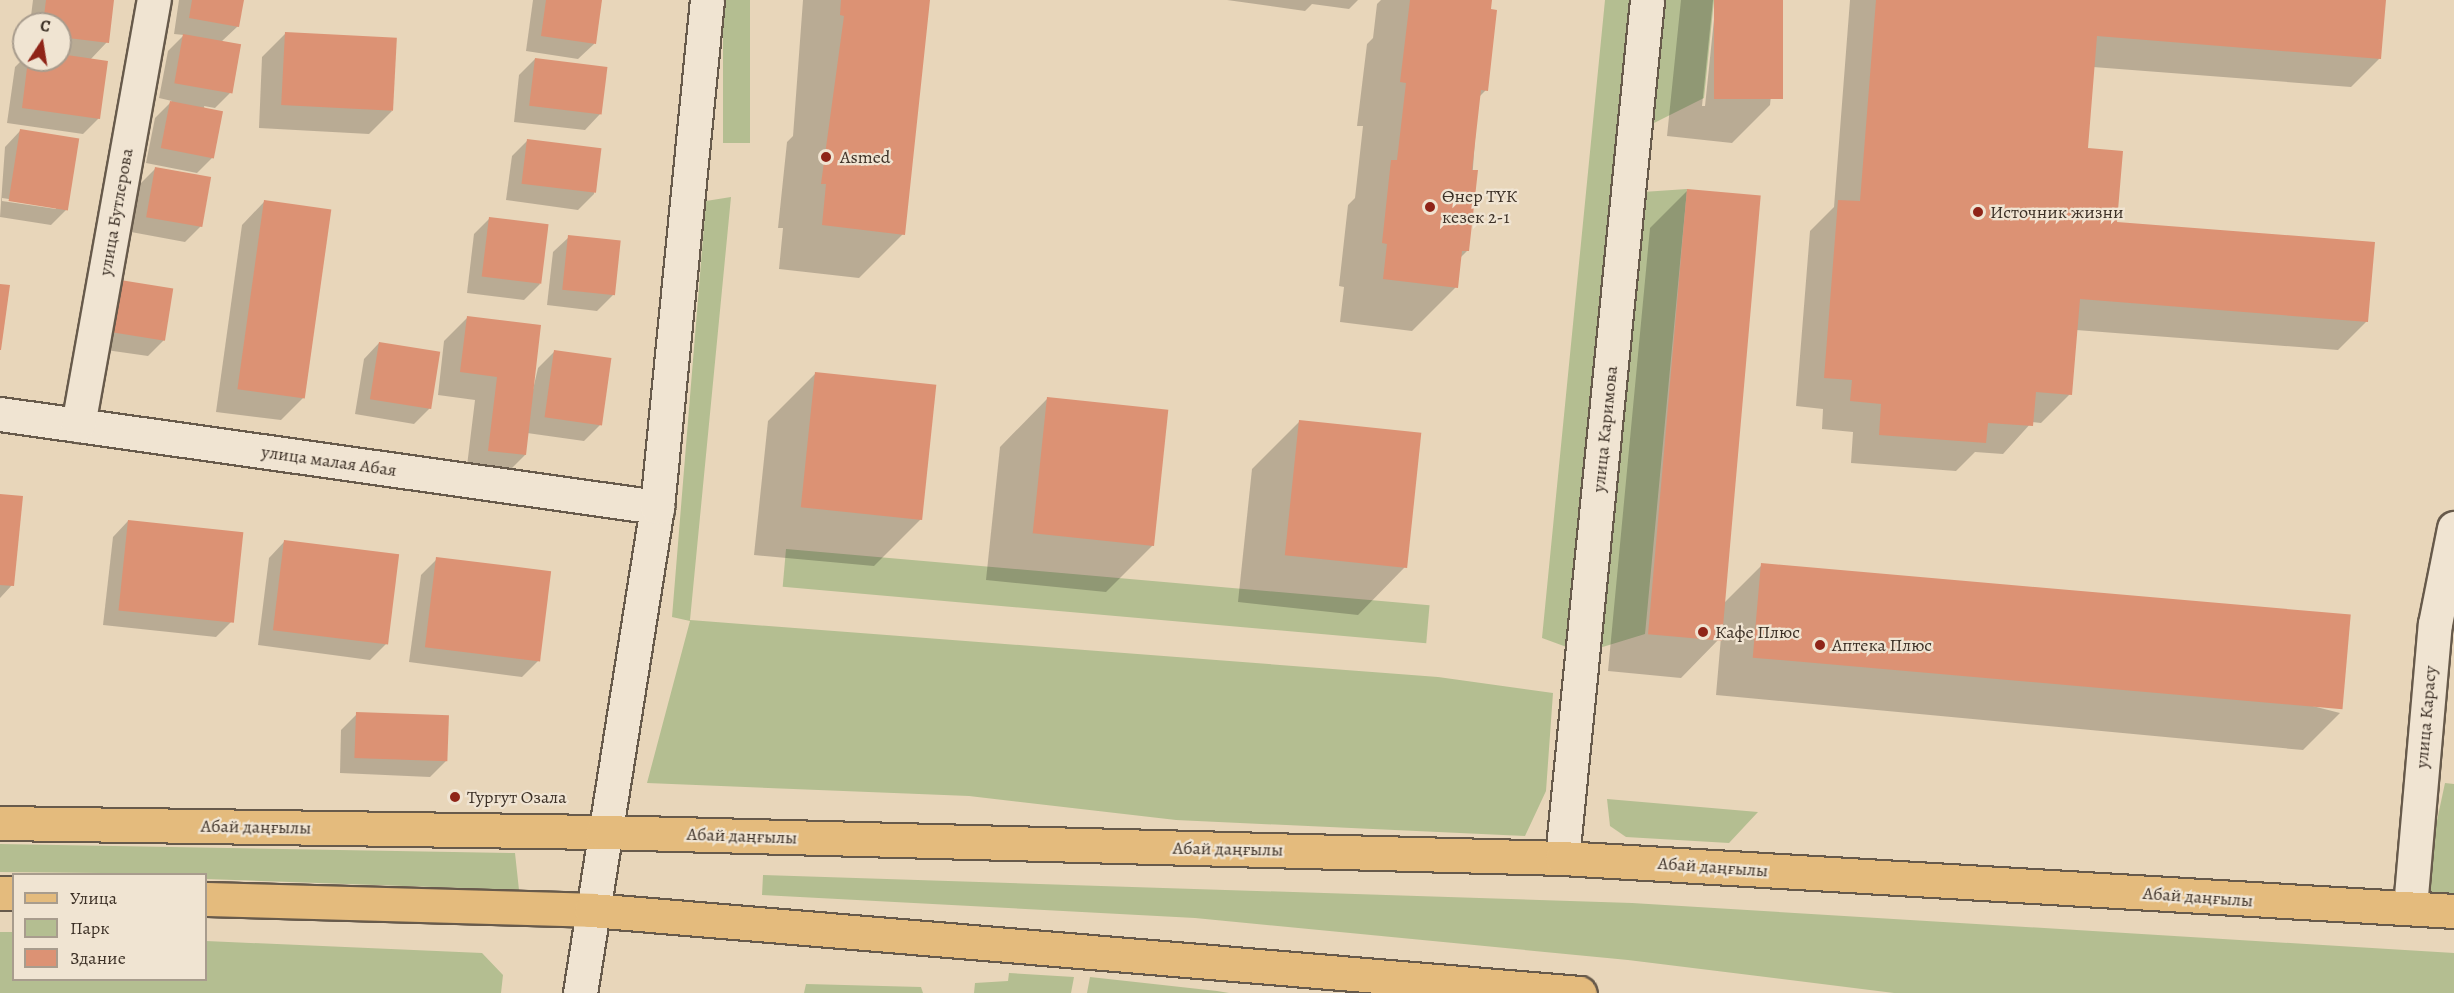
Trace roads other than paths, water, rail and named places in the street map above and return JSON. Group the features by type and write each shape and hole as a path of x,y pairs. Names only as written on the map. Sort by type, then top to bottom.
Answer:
{"main road":[{"name":"Абай даңғылы","path":"0,823 602,832 1562,858 2356,907 2410,907 2454,912"},
{"path":"207,899 591,910 1560,992"}],"street":[{"name":"улица Бутлерова","path":"78,425 154,0"},
{"path":"580,993 602,832 657,507 707,0"},
{"name":"улица Каримова","path":"1562,858 1647,0"},
{"name":"улица малая Абая","path":"0,414 657,507"},
{"name":"улица Карасу","path":"2410,907 2435,624 2454,528"}],"place":[{"name":"Asmed","path":"826,157"},
{"name":"Өнер ТҮК кезек 2-1","path":"1430,207"},
{"name":"Источник жизни","path":"1978,212"},
{"name":"Кафе Плюс","path":"1703,632"},
{"name":"Аптека Плюс","path":"1820,645"},
{"name":"Тургут Озала","path":"455,797"}]}
